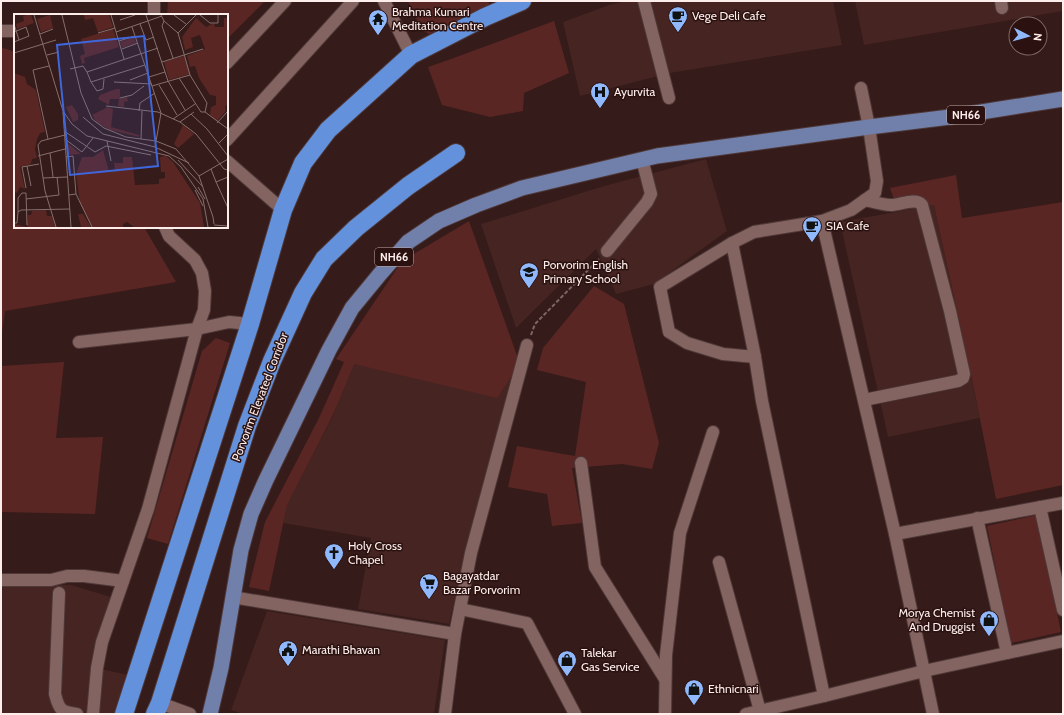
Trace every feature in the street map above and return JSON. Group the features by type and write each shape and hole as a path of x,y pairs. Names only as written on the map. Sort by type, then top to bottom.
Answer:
{"highway":[{"path":"124,714 250,324 283,210 303,163 328,130 411,55 485,17 522,1"},
{"name":"Porvorim Elevated Corridor","path":"157,709 247,426 272,361 303,293 324,259 356,228 408,186 456,153"}],"main road":[{"name":"NH66","path":"210,714 221,668 241,550 251,514 329,350 352,308 408,242 440,221 476,204 522,188 642,159 950,117 1063,99"}],"street":[{"path":"154,1 154,14"},
{"path":"228,62 285,1"},
{"path":"228,139 353,1"},
{"path":"384,1 411,55"},
{"path":"644,1 669,98"},
{"path":"1,31 14,31"},
{"path":"755,357 723,354 687,343 669,332 660,288 732,243 754,232 822,221 852,210 875,192 877,181 869,127 861,88"},
{"path":"607,251 647,202 651,194 642,159"},
{"path":"228,162 283,210"},
{"path":"864,400 958,381 963,378 964,374 950,311 922,205 920,202 916,201 890,205 865,200"},
{"path":"822,221 895,534 933,714"},
{"path":"92,714 97,668 102,642 148,509 197,329 204,310 205,291 202,273 195,260 169,236 165,228"},
{"path":"732,243 755,357 762,401 824,696"},
{"path":"79,342 197,329 229,322 250,324"},
{"path":"445,714 460,609 471,553 527,345"},
{"path":"665,714 666,655 680,533 713,432"},
{"path":"581,463 595,567 665,679"},
{"path":"895,534 1063,503"},
{"path":"1040,507 1063,610"},
{"path":"978,518 1007,653"},
{"path":"719,562 760,711"},
{"path":"1,580 51,580 67,576 84,576 123,581"},
{"path":"59,593 55,694 58,704 63,711 77,714"},
{"path":"232,597 456,634"},
{"path":"460,609 527,623 575,714"},
{"path":"746,714 924,671 1063,641"},
{"path":"157,709 190,714"}],"path":[{"path":"527,345 535,324 607,251"}],"shaded area":[{"path":"168,1 265,1 228,38 228,14 167,14"},
{"path":"408,1 488,1 490,7 429,34 422,30"},
{"path":"627,1 833,1 842,45 670,73 580,96 563,22 609,5"},
{"path":"855,1 1063,1 1063,11 1034,16 1008,16 1008,20 864,45"},
{"path":"554,21 569,73 524,93 523,111 490,117 442,105 428,67"},
{"path":"1,48 14,52 14,228 145,228 176,282 5,311 1,339"},
{"path":"706,159 727,231 654,284 616,294 596,249 516,328 481,224 604,186"},
{"path":"956,175 962,218 1063,202 1063,485 996,499 934,205 898,211 890,188"},
{"path":"934,205 980,418 888,437 840,222"},
{"path":"469,221 520,364 497,398 354,364 333,415 287,505 269,591 249,587 265,522 319,418 344,362 336,359 402,261"},
{"path":"594,286 624,304 659,443 652,469 622,464 572,468 582,523 552,526 547,494 508,487 517,446 575,456 586,382 537,370 543,348"},
{"path":"216,338 230,343 168,544 147,538 202,351"},
{"path":"356,348 514,379 465,554 449,624 358,609 371,538 283,523 287,504 333,416"},
{"path":"64,362 56,438 103,437 95,514 1,512 1,366"},
{"path":"1037,515 1061,632 1011,643 987,526"},
{"path":"1,584 71,585 111,597 92,667 133,676 117,714 1,714"},
{"path":"267,611 445,640 434,714 243,714 231,710"}],"place":[{"name":"Vege Deli Cafe","path":"678,33"},
{"name":"Brahma Kumari Meditation Centre","path":"378,36"},
{"name":"Ayurvita","path":"600,109"},
{"name":"SIA Cafe","path":"812,243"},
{"name":"Porvorim English Primary School","path":"529,289"},
{"name":"Holy Cross Chapel","path":"334,570"},
{"name":"Bagayatdar Bazar Porvorim","path":"429,600"},
{"name":"Morya Chemist And Druggist","path":"989,637"},
{"name":"Marathi Bhavan","path":"288,667"},
{"name":"Talekar Gas Service","path":"567,677"},
{"name":"Ethnicnari","path":"694,706"}]}
